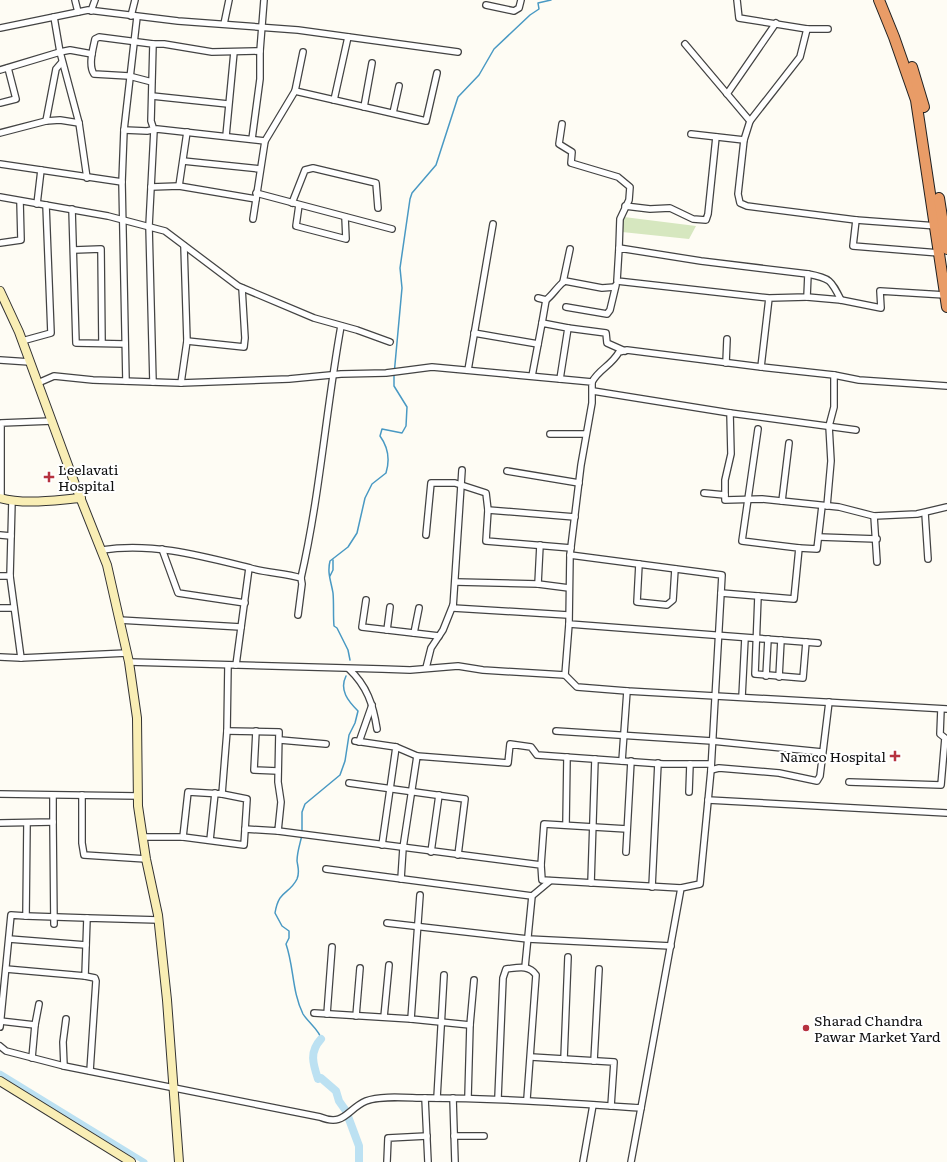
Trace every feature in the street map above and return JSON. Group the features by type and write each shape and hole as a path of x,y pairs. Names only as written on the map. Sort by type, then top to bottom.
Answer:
{"highway":[{"path":"879,0 894,37 916,100 942,226"},
{"path":"885,0 921,95 942,226 945,295 947,307"}],"main road":[{"path":"0,291 22,341 108,565 129,662 136,718 138,796 146,859 159,920 179,1162"},
{"path":"1,498 12,501 42,501 81,498"},
{"path":"0,1081 131,1162"}],"street":[{"path":"75,0 78,12"},
{"path":"91,10 95,0"},
{"path":"126,381 122,182 124,130 134,40 135,0"},
{"path":"224,24 229,0"},
{"path":"252,139 260,79 260,51 264,0"},
{"path":"486,5 514,11 520,8 521,0"},
{"path":"737,0 739,18 807,29 828,29"},
{"path":"0,28 91,10 134,16 262,27 458,52"},
{"path":"54,17 62,62 79,123 87,178"},
{"path":"727,94 776,23"},
{"path":"807,29 800,57 750,121 744,140 738,194 738,199 742,205 856,220 942,226"},
{"path":"152,82 129,76 94,74 92,71 92,54 94,39 100,37 134,40 212,52 260,51"},
{"path":"334,100 348,37"},
{"path":"152,382 149,226 154,130 151,121 153,44"},
{"path":"685,44 750,121"},
{"path":"0,70 70,50 92,54"},
{"path":"226,136 234,52"},
{"path":"254,219 256,196 265,141 295,91 303,52"},
{"path":"46,121 56,69 62,62"},
{"path":"364,107 372,63"},
{"path":"0,103 16,99 8,68"},
{"path":"295,91 364,107 394,112 426,121 437,73"},
{"path":"394,112 399,86"},
{"path":"152,96 228,104"},
{"path":"0,133 46,121 60,120 79,123"},
{"path":"562,124 559,144 572,152 571,163 618,177 630,187 630,194 620,219 617,280 610,310 607,314 566,307"},
{"path":"124,130 157,129 265,141"},
{"path":"179,186 187,132"},
{"path":"690,134 744,140"},
{"path":"625,206 644,209 670,208 693,219 706,220 708,214 716,137"},
{"path":"182,161 260,169"},
{"path":"0,164 122,182"},
{"path":"292,203 305,170 313,168 376,183 378,208"},
{"path":"37,204 41,170"},
{"path":"151,186 179,186 256,196 292,203 392,229"},
{"path":"0,197 122,219 165,231 242,288 314,318 390,342"},
{"path":"0,244 21,240 20,201"},
{"path":"22,341 51,332 46,205"},
{"path":"299,205 296,226 346,239 345,217"},
{"path":"72,209 76,343 125,344"},
{"path":"856,220 853,246 943,251"},
{"path":"468,370 493,224"},
{"path":"181,383 187,341 184,246"},
{"path":"619,248 825,277 832,282 841,300"},
{"path":"74,250 101,249 102,343"},
{"path":"532,376 546,300 553,295 563,282 570,249"},
{"path":"807,297 808,274"},
{"path":"617,280 769,298 807,297 841,300 881,308 880,291 945,295"},
{"path":"563,282 602,288 615,287"},
{"path":"187,341 240,347 245,346 242,288"},
{"path":"538,298 546,300"},
{"path":"761,367 769,298"},
{"path":"542,323 606,333 606,343 625,351 834,375 859,380 947,386"},
{"path":"298,615 302,584 301,578 311,537 332,375 341,326"},
{"path":"560,378 568,328"},
{"path":"474,333 538,344"},
{"path":"726,363 727,339"},
{"path":"565,675 569,624 570,555 592,382 595,376 614,361 619,352 625,351"},
{"path":"0,360 30,362"},
{"path":"38,383 54,376 181,383 289,379 332,375 386,373 432,367 592,382"},
{"path":"758,429 742,541 817,549 830,461 829,426 834,407 834,375"},
{"path":"592,391 730,413 856,430"},
{"path":"730,413 731,454 724,480 724,500 748,499 782,501 839,507 874,516 926,513 947,507"},
{"path":"1,498 1,423 52,421"},
{"path":"550,434 586,434"},
{"path":"782,501 789,443"},
{"path":"426,668 430,648 443,630 453,605 456,582 455,557 462,470"},
{"path":"507,471 578,483"},
{"path":"426,535 431,483 455,483 486,493 488,510 486,541 571,548"},
{"path":"704,493 724,496"},
{"path":"12,501 10,576 21,658"},
{"path":"488,510 575,517"},
{"path":"926,513 928,559"},
{"path":"874,516 877,562"},
{"path":"0,535 11,536"},
{"path":"819,537 876,539"},
{"path":"538,584 540,545"},
{"path":"102,550 123,547 162,550 232,562 249,568 301,578"},
{"path":"721,593 794,599 799,548"},
{"path":"162,550 178,593 244,603"},
{"path":"570,555 722,575 711,767 700,884 681,888 542,880 541,865 544,824 627,829"},
{"path":"639,564 637,602 667,606 673,600 675,569"},
{"path":"236,665 249,568"},
{"path":"0,576 10,576"},
{"path":"456,582 538,584 569,588"},
{"path":"758,596 755,674 803,678 806,642"},
{"path":"366,600 362,627 438,636"},
{"path":"453,605 453,608 568,615"},
{"path":"387,630 390,607"},
{"path":"0,608 14,608"},
{"path":"414,633 419,608"},
{"path":"119,620 241,627"},
{"path":"569,624 818,643"},
{"path":"742,697 745,638"},
{"path":"766,676 768,639"},
{"path":"779,677 781,640"},
{"path":"0,657 21,658 127,653"},
{"path":"129,662 410,670 458,666 483,670 565,675 577,687 944,709 940,734 945,738 941,785 849,782"},
{"path":"222,794 227,731 228,665"},
{"path":"349,669 362,681 372,705 377,729"},
{"path":"622,761 627,691"},
{"path":"372,705 357,741 396,747 417,756 508,763 510,744 531,747 537,755 690,764 779,774 817,781 820,776 829,702"},
{"path":"227,731 279,732 280,740 278,771 281,802 278,831"},
{"path":"256,731 254,770 278,771"},
{"path":"556,731 712,741 822,752"},
{"path":"280,740 326,744"},
{"path":"382,845 396,747"},
{"path":"400,879 403,848 417,756"},
{"path":"566,825 567,757"},
{"path":"590,883 594,759"},
{"path":"626,852 631,761"},
{"path":"652,887 658,763"},
{"path":"689,792 690,764"},
{"path":"349,783 465,799 458,855"},
{"path":"143,837 182,837 244,845 247,800 215,793 188,792 182,837"},
{"path":"210,840 215,793"},
{"path":"0,794 53,796 138,796"},
{"path":"82,795 82,843 84,855 146,859"},
{"path":"431,852 439,795"},
{"path":"53,796 54,924"},
{"path":"708,800 947,813"},
{"path":"0,823 53,822"},
{"path":"26,823 26,916"},
{"path":"245,829 278,831 431,852 541,865"},
{"path":"326,869 532,896"},
{"path":"525,967 532,896 550,881"},
{"path":"631,1162 681,888"},
{"path":"411,1019 420,895"},
{"path":"35,1025 0,1023 12,915 54,918 159,920"},
{"path":"86,976 87,918"},
{"path":"387,923 528,939 671,946"},
{"path":"9,939 86,945"},
{"path":"327,1014 332,947"},
{"path":"564,1059 568,957"},
{"path":"0,960 7,960"},
{"path":"384,1017 389,965"},
{"path":"498,1098 503,978 506,969 525,967 534,971 536,975 527,1099"},
{"path":"356,1016 360,968"},
{"path":"6,969 95,978 90,1071"},
{"path":"594,1061 599,969"},
{"path":"437,1098 440,1022 444,975"},
{"path":"468,1097 470,1025 474,980"},
{"path":"32,1058 35,1025 39,1004"},
{"path":"314,1013 411,1019 470,1025"},
{"path":"64,1066 63,1042 66,1019"},
{"path":"0,1046 6,1050 64,1066 320,1118 328,1121 336,1121 345,1117 369,1100 468,1097 527,1099 641,1108"},
{"path":"531,1057 614,1062 611,1106"},
{"path":"425,1098 428,1162"},
{"path":"453,1098 455,1162"},
{"path":"583,1162 593,1104"},
{"path":"387,1162 388,1138 427,1136"},
{"path":"454,1136 484,1136"}],"green space":[{"path":"624,217 696,226 689,239 622,232"}],"waterway":[{"path":"350,660 348,650 337,628 334,626 333,593 329,565 330,561 348,547 357,533 365,498 372,484 386,473 388,458 385,445 380,436 382,429 402,433 406,426 407,407 394,386 394,375 402,288 400,268 410,199 412,193 436,165 458,97 479,75 494,49 530,15 539,9 538,3 551,0"},
{"path":"330,576 333,570 333,560"},
{"path":"302,832 302,812 305,804 340,775 345,761 349,735 355,723 358,711 348,699 344,691 344,681 346,676"},
{"path":"302,835 297,858 298,877 291,888 279,900 275,913 282,926 289,931 289,938 286,944 299,1006 303,1014 319,1033 321,1039"},
{"path":"321,1039 313,1053 316,1074 318,1079 321,1078 336,1091 339,1101 346,1111 359,1146 359,1162"},
{"path":"0,1073 145,1162"}],"place":[{"name":"Leelavati Hospital","path":"49,477"},
{"name":"Namco Hospital","path":"895,756"},
{"name":"Sharad Chandra Pawar Market Yard","path":"806,1028"}]}
